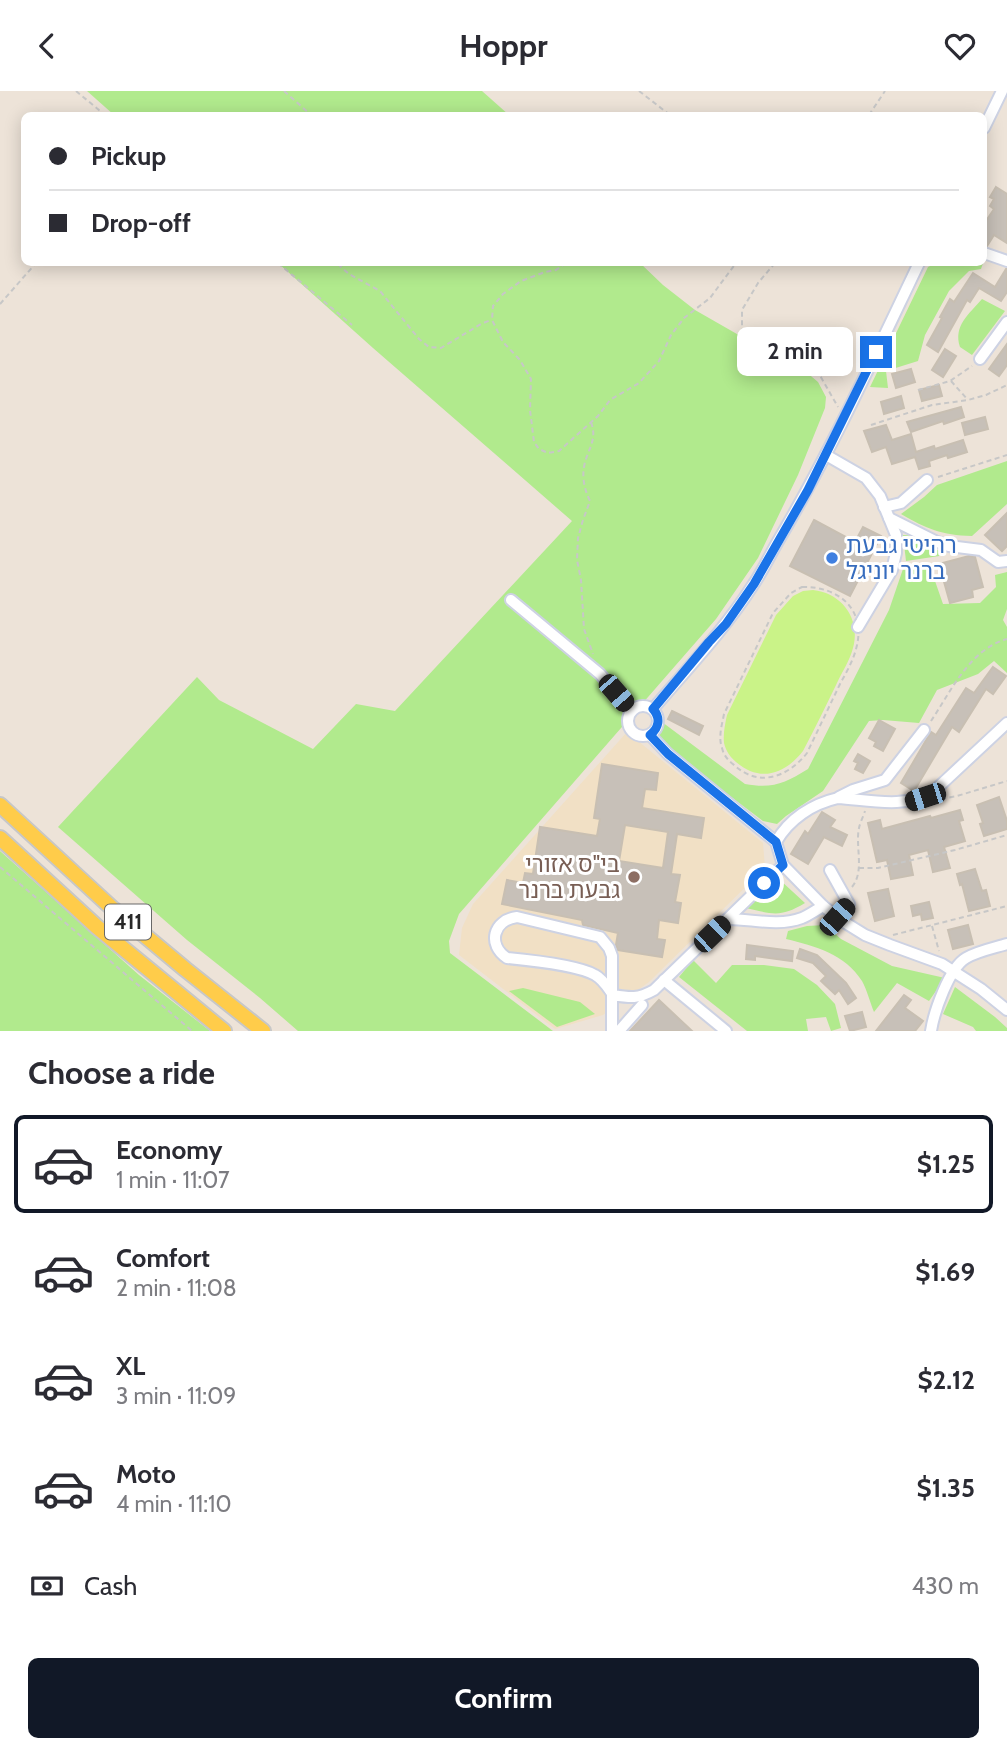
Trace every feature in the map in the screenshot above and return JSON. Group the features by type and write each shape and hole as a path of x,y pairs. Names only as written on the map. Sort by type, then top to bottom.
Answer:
{"main road":[{"name":"411","path":"0,805 113,909 263,1031"},
{"name":"411","path":"0,838 97,927 224,1031"}],"street":[{"path":"987,122 1002,91"},
{"path":"987,254 1007,261"},
{"path":"653,709 726,624 754,584 827,455 918,266"},
{"path":"981,359 1007,321"},
{"path":"827,455 866,478 880,496 896,535 892,570 858,627"},
{"path":"884,507 901,503 927,480"},
{"path":"889,518 934,541 981,550 998,562 1007,561"},
{"path":"512,600 600,674 632,711"},
{"path":"643,706 653,709 658,718 657,728 650,735 640,736 632,731 628,717 632,711 643,706"},
{"path":"838,798 909,802 925,797 1007,723"},
{"path":"776,842 792,821 816,805 885,780 924,730"},
{"path":"650,735 668,754 776,842 783,865 823,907 875,939 942,964 981,989 1007,1010"},
{"path":"612,1030 613,995 612,956 600,937 517,917 509,918 501,924 495,932 498,953 507,958 582,970 596,975 613,995 633,999 654,990 783,865"},
{"path":"830,870 849,904 837,917"},
{"path":"728,919 785,922 803,918 823,907"},
{"path":"931,1031 941,996 958,963 967,957 1007,943"},
{"path":"664,980 726,1031"},
{"path":"612,1030 642,1005"}],"path":[{"path":"76,91 100,112"},
{"path":"284,91 308,112"},
{"path":"639,91 666,112"},
{"path":"871,112 885,91"},
{"path":"0,304 33,266"},
{"path":"282,266 352,325"},
{"path":"341,266 349,274 380,291 429,348 441,348 492,320"},
{"path":"562,266 521,281 503,294 493,306 492,320 503,342 520,359 531,379 534,442 539,449 548,453 559,451 591,422 610,400 639,383 659,361 671,335 684,318 710,298 734,266"},
{"path":"772,266 758,283 742,310 742,330 818,372 845,419"},
{"path":"918,390 950,380 981,359"},
{"path":"950,380 968,400"},
{"path":"871,425 932,405 986,395 1007,385"},
{"path":"591,422 593,440 583,470 585,490 590,501 578,538 577,560 584,629 600,674"},
{"path":"927,480 1007,455"},
{"path":"802,587 823,588 846,600 855,614 858,627 857,648 852,660 807,753 799,763 784,774 768,778 742,772 726,757 721,745 720,731 724,714 773,613 791,593 802,587"},
{"path":"924,730 970,663 995,643 1007,639"},
{"path":"942,799 1007,781"},
{"path":"844,895 857,881 859,829 869,800"},
{"path":"859,868 878,868 1007,835"},
{"path":"0,867 192,1031"},
{"path":"875,939 1007,906"},
{"path":"932,925 942,964"}],"shaded area":[{"path":"627,732 763,843 765,868 649,982 603,1015 555,1029 459,955 462,928 473,904"}],"green space":[{"path":"87,91 482,91 506,112 111,112"},
{"path":"281,266 643,266 695,310 805,371 818,382 826,397 825,408 798,475 758,558 716,619 459,914 449,941 450,953 553,1031 298,1031 187,940 58,827 197,677 219,700 313,749 356,704 395,711 572,521"},
{"path":"982,266 981,269 969,271 949,291 925,335 918,361 886,371 888,388 870,387 928,267"},
{"path":"982,299 1005,311 972,355 960,347 960,327"},
{"path":"1007,461 1007,504 972,536 935,530 901,514 937,485"},
{"path":"903,535 914,536 946,555 906,561"},
{"path":"932,564 943,604 980,603 996,587 995,575 1007,572 1007,609 1003,620 1007,627 1007,673 994,661 978,674 937,690 919,723 869,721 823,791 777,824 763,821 673,753 657,735 661,731 662,722 745,784 778,784 808,769 889,610 904,566"},
{"path":"813,590 833,596 847,609 854,627 852,652 803,751 796,759 772,773 763,774 745,769 730,756 724,743 727,715 776,615 793,596"},
{"path":"0,851 139,975 210,1031 0,1031"},
{"path":"780,880 805,903 782,913 746,908"},
{"path":"825,925 841,939 892,966 945,978 929,1001 897,983 874,1012 862,981 847,964 818,948 786,939 788,931"},
{"path":"693,960 716,983 732,965 794,969 817,985 835,1004 841,1028 831,1031 826,1017 806,1019 808,1031 747,1031 679,977"},
{"path":"955,987 995,1017 1007,1031 976,1031 973,1027 943,1014"},
{"path":"523,988 580,1002 595,1014 557,1027 509,991"}],"building":[{"path":"996,187 1007,194 1007,243 994,235 987,246 987,220 994,209 990,206 994,199 990,197"},
{"path":"1006,269 1007,292 1001,301 979,288 970,302 967,300 938,352 927,345 950,299 954,302 973,273 995,287"},
{"path":"1007,344 1007,365 999,376 989,369"},
{"path":"945,349 956,356 943,377 932,370"},
{"path":"911,369 915,382 896,388 892,374"},
{"path":"939,385 942,396 922,401 919,390"},
{"path":"901,396 904,408 884,414 881,402"},
{"path":"961,407 964,417 944,424 943,421 911,432 907,422"},
{"path":"985,417 988,429 965,435 962,423"},
{"path":"886,425 892,440 911,434 916,452 963,440 967,452 929,461 930,466 919,469 915,457 892,464 886,447 872,452 864,431"},
{"path":"1007,513 1007,546 1002,551 985,535"},
{"name":"רהיטי גבעת ברנר יוניגל","path":"814,520 855,542 863,527 881,536 850,596 790,566"},
{"path":"969,556 975,557 983,587 972,590 973,597 950,603 939,564"},
{"path":"993,667 1006,676 993,694 986,689 959,732 952,727 914,791 901,783 931,732 936,735 966,688 974,693"},
{"path":"672,711 703,726 699,735 668,719"},
{"path":"879,720 895,729 883,751 874,746 876,742 869,738"},
{"path":"858,754 870,761 863,773 855,769 858,763 854,761"},
{"path":"602,764 658,773 656,790 645,789 642,808 704,818 701,838 677,834 671,874 680,875 675,902 681,903 678,923 659,920 657,939 665,940 662,957 618,950 618,933 583,925 582,920 502,904 507,880 523,883 525,873 533,874 540,827 597,836 600,819 594,818","holes":["625,825 668,832 663,868 619,861"]},
{"path":"999,797 1007,829 984,836 977,805"},
{"path":"960,810 963,820 959,821 965,841 944,847 950,868 933,872 928,850 909,855 913,875 891,879 887,860 877,862 868,823 880,820 882,829"},
{"path":"822,812 835,820 830,827 847,835 842,846 824,837 808,864 791,854 805,831 808,834"},
{"path":"975,869 982,891 986,890 990,906 969,911 957,874"},
{"path":"888,889 894,916 875,921 868,893"},
{"path":"929,902 933,918 922,920 921,914 913,916 911,906"},
{"path":"968,925 973,944 953,949 948,930"},
{"path":"747,945 793,951 792,961 755,956 755,960 746,959"},
{"path":"800,949 817,955 846,983 856,998 848,1004 839,990 835,994 821,981 826,976 813,963 797,958"},
{"path":"904,995 911,1000 905,1008 923,1021 915,1031 876,1031"},
{"path":"659,1000 692,1031 630,1031"},
{"path":"862,1012 866,1027 850,1031 845,1016"}],"place":[{"name":"רהיטי גבעת ברנר יוניגל","path":"832,558"},
{"name":"בי\"ס אזורי גבעת ברנר","path":"634,877"}],"route":[{"path":"764,883 783,865 776,842 668,754 650,735 658,723 653,709 726,624 754,584 808,490 876,352"}]}
